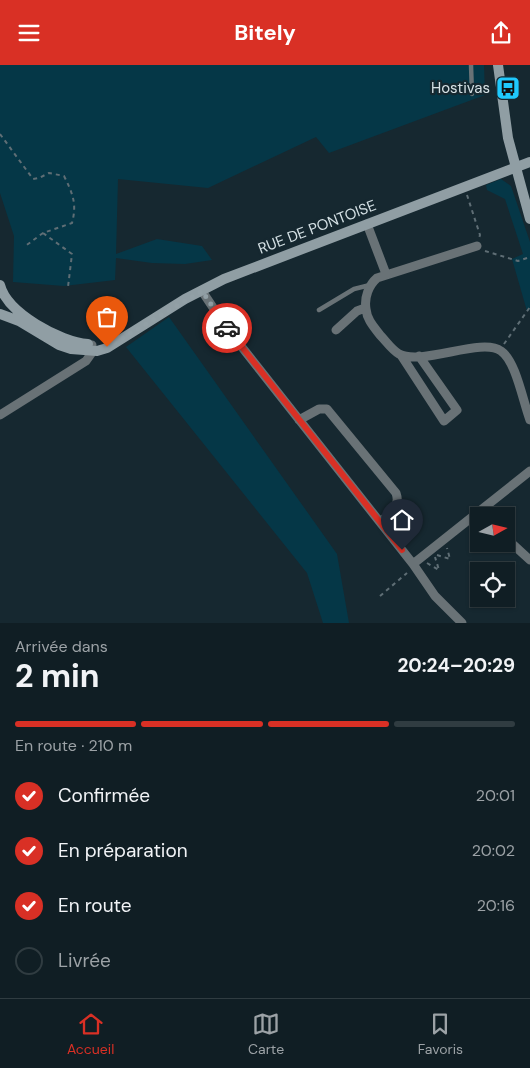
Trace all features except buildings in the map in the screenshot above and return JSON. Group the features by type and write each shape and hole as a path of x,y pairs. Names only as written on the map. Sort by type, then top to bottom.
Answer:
{"street":[{"path":"498,65 505,121 515,168 530,219"},
{"name":"RUE DE PONTOISE","path":"92,348 107,347 202,291 244,271 530,162"},
{"path":"367,224 386,274"},
{"path":"419,356 458,410 444,421 401,355 390,346 369,321 366,299 371,285 378,278 386,274 477,245"},
{"path":"0,291 17,310 57,336 92,348"},
{"path":"202,291 226,327 414,565 435,596 462,623"},
{"path":"336,331 357,311 366,308"},
{"path":"0,314 14,319 59,345 71,349 92,348"},
{"path":"401,355 419,356 485,347 499,349 506,355 512,366 530,420"},
{"path":"0,415 86,361 92,348"},
{"path":"299,420 319,409 327,409 396,493 397,505 380,522"},
{"path":"489,507 530,471"},
{"path":"414,565 445,539 470,522"},
{"path":"515,546 530,559"}],"lane":[{"path":"471,65 472,94"},
{"path":"319,310 354,289 371,285"}],"path":[{"path":"0,134 33,179 49,173 64,176 71,190 76,209 72,223 43,233 24,247"},
{"path":"465,187 480,235 477,245 486,252 518,261 530,257"},
{"path":"43,233 72,254 68,287"},
{"path":"499,349 530,307"},
{"path":"421,558 439,570 434,554 450,559 445,539"},
{"path":"380,596 414,565"}],"shaded area":[{"path":"0,65 484,65 485,95 329,153 316,137 208,188 118,179 116,254 157,239 202,246 212,260 185,264 152,263 116,258 115,280 64,286 13,282 14,236 0,193"},
{"path":"501,179 511,186 530,242 530,310 527,311 512,259 523,254 505,199 487,190 486,185"},
{"path":"169,317 337,554 349,623 323,623 307,573 126,347"}],"way so far":[{"path":"107,347 185,299 202,291 227,328"}],"place":[{"name":"Hostivas","path":"508,88"}],"route":[{"path":"227,328 402,550"}]}
